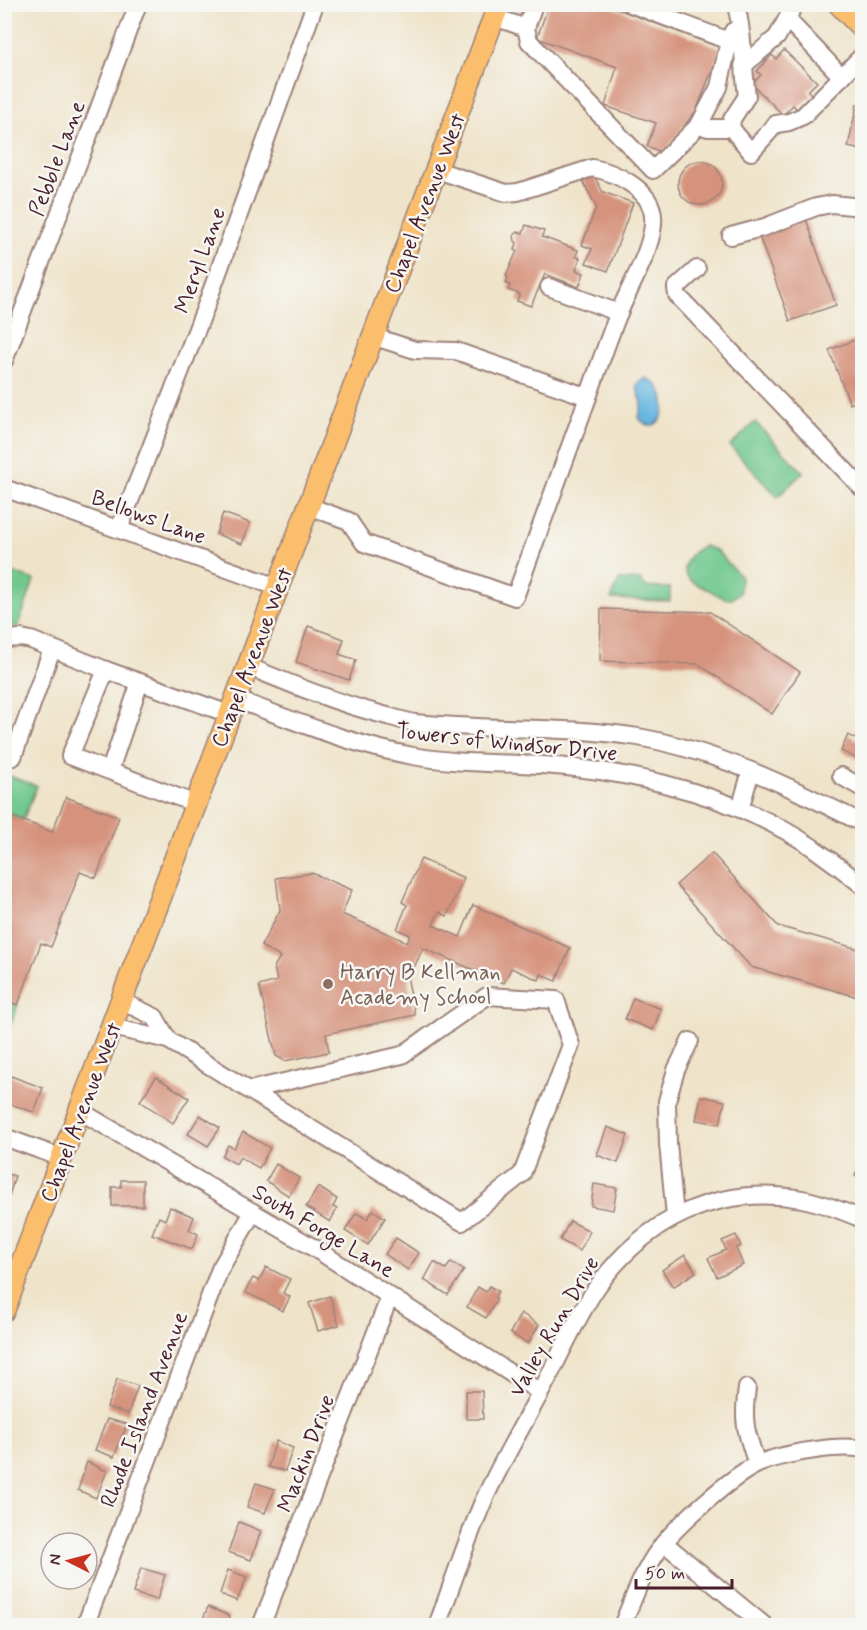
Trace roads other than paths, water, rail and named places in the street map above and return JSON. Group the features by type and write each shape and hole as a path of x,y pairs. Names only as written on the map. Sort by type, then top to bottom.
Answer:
{"main road":[{"path":"839,4 862,28"},
{"name":"Chapel Avenue West","path":"4,1310 496,11"}],"street":[{"name":"Pebble Lane","path":"4,361 138,4"},
{"name":"Meryl Lane","path":"119,529 206,306 315,4"},
{"path":"534,4 526,28 529,41 653,170 699,125 719,87 729,41 740,9"},
{"path":"636,5 729,41"},
{"path":"740,9 747,96 732,119 731,128 752,152 776,124 803,116 862,57"},
{"path":"496,11 526,28"},
{"path":"743,66 777,37 791,11 842,77"},
{"path":"699,125 708,128 731,128"},
{"path":"308,506 350,520 364,543 515,597 619,313 637,273 650,237 654,217 642,192 604,170 592,168 536,187 506,193 437,170"},
{"path":"731,237 765,227 816,207 832,204 862,207"},
{"path":"697,269 676,288 677,296 862,488"},
{"path":"549,288 619,313"},
{"path":"372,336 415,350 456,351 588,397"},
{"name":"Bellows Lane","path":"4,488 277,587"},
{"name":"Towers of Windsor Drive","path":"4,639 21,638 140,682 405,754 568,767 632,778 711,797 760,818 810,846 862,885"},
{"path":"13,757 52,649"},
{"name":"Towers of Windsor Drive","path":"248,666 328,699 413,722 515,729 582,729 692,749 751,771 862,822"},
{"path":"106,670 70,756 196,804"},
{"path":"110,770 140,682"},
{"path":"740,809 751,771"},
{"path":"841,776 862,788"},
{"path":"112,1027 168,1040 462,1222 522,1174 571,1045 556,1000 487,996 402,1055 249,1090"},
{"path":"121,1001 155,1017 168,1040"},
{"path":"675,1216 668,1144 667,1101 676,1070 690,1041"},
{"name":"South Forge Lane","path":"80,1111 253,1212 540,1392"},
{"path":"4,1137 62,1158"},
{"name":"Valley Run Drive","path":"437,1626 483,1503 507,1451 594,1291 636,1242 675,1216 694,1207 729,1199 765,1196 801,1199 830,1206 862,1218"},
{"name":"Rhode Island Avenue","path":"85,1626 220,1269 253,1212"},
{"name":"Mackin Drive","path":"261,1626 390,1296"},
{"path":"747,1388 743,1414 747,1437 757,1464"},
{"path":"622,1626 641,1579 658,1550 717,1492 757,1464 827,1449 862,1449"},
{"path":"664,1543 765,1626"}],"water":[{"path":"646,378 656,385 662,394 664,404 663,413 654,425 647,424 639,418 642,403 637,388 638,383"}],"place":[{"name":"Harry B Kellman Academy School","path":"328,984"}]}
